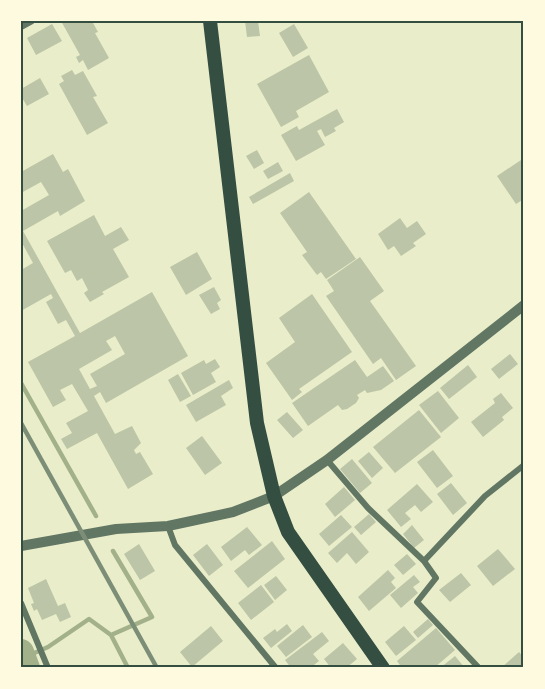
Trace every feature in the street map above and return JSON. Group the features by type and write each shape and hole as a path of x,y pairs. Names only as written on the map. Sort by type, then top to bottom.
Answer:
{"highway":[{"path":"210,21 257,423 274,496 288,532 383,668"}],"street":[{"path":"21,27 32,21"},
{"path":"21,546 116,529 168,526 233,512 274,496 327,460 524,305"},
{"path":"327,460 368,508 424,561 436,578 417,602 479,668"},
{"path":"424,561 485,496 524,465"},
{"path":"168,526 175,545 276,668"},
{"path":"21,603 48,668"}],"building":[{"path":"61,21 92,21 98,32 95,33 109,58 88,70 83,60 79,63 76,57 80,55"},
{"path":"245,21 258,21 260,36 247,37"},
{"path":"52,24 62,41 36,55 27,38"},
{"path":"294,24 308,48 293,57 279,33"},
{"path":"309,55 329,92 296,111 299,117 281,127 257,84"},
{"path":"72,70 75,75 83,71 97,96 93,97 108,123 87,135 59,84 64,81 61,76"},
{"path":"40,78 49,94 27,106 21,96 21,89"},
{"path":"337,109 344,122 334,128 336,131 325,137 321,129 317,131 325,145 296,161 281,135 297,126 299,130"},
{"path":"257,150 264,163 254,169 246,156"},
{"path":"53,154 63,172 68,169 85,201 60,216 58,211 23,231 80,333 152,292 188,356 106,403 100,392 94,396 115,434 132,426 141,443 134,450 136,454 140,452 153,474 128,489 97,433 67,449 61,439 72,433 66,423 88,411 72,384 60,390 66,400 53,407 28,362 75,336 66,320 58,324 46,302 53,298 51,294 21,311 21,270 33,263 21,241 21,211 49,195 41,182 21,193 21,172","holes":["115,336 125,354 90,374 97,386 90,389 79,369 112,350 106,341"]},
{"path":"524,158 524,199 516,204 497,176"},
{"path":"278,162 283,171 268,179 263,171"},
{"path":"290,173 294,181 253,204 249,197"},
{"path":"309,192 356,259 326,279 321,272 317,275 302,255 307,252 280,213"},
{"path":"94,215 105,236 121,227 129,240 113,249 129,277 102,292 104,294 90,302 84,293 88,290 82,278 77,281 71,270 65,273 47,241"},
{"path":"400,218 407,228 417,221 426,234 413,243 416,246 401,256 394,246 388,250 378,234"},
{"path":"197,252 212,279 186,295 170,267"},
{"path":"360,257 384,291 370,301 416,366 396,380 381,358 373,364 326,296 334,291 327,280"},
{"path":"214,287 221,300 217,303 220,309 211,314 199,295"},
{"path":"312,294 352,352 299,389 302,392 292,400 266,363 295,342 279,318"},
{"path":"510,354 518,364 499,379 491,369"},
{"path":"215,359 220,367 211,373 216,382 193,395 181,373 204,360 206,364"},
{"path":"355,360 367,377 383,366 394,381 381,390 367,393 365,390 357,395 359,398 356,403 347,409 342,410 338,405 308,426 292,403"},
{"path":"468,365 477,377 449,399 440,388"},
{"path":"178,374 191,396 180,402 168,380"},
{"path":"229,380 233,388 221,396 226,405 196,422 186,405"},
{"path":"438,391 459,418 441,433 419,405"},
{"path":"501,393 513,408 502,417 504,420 483,437 471,422 495,403 493,399"},
{"path":"419,410 441,437 395,473 373,447"},
{"path":"287,412 303,430 293,438 277,420"},
{"path":"202,436 222,463 205,475 186,448"},
{"path":"433,450 453,476 437,488 417,462"},
{"path":"369,452 383,468 372,478 358,461"},
{"path":"352,459 372,483 360,493 340,469"},
{"path":"451,483 467,503 453,515 437,494"},
{"path":"417,484 433,502 421,512 415,505 405,513 411,519 401,527 387,510"},
{"path":"344,487 355,500 335,517 325,504"},
{"path":"369,514 376,522 361,535 354,527"},
{"path":"341,515 352,527 329,546 319,534"},
{"path":"412,525 424,540 414,548 403,534"},
{"path":"247,527 262,545 249,555 245,550 231,561 221,547"},
{"path":"352,532 369,552 356,564 347,553 337,563 328,553"},
{"path":"272,541 285,559 248,588 234,571"},
{"path":"139,544 155,571 140,580 124,554"},
{"path":"207,544 223,565 209,576 193,555"},
{"path":"498,549 515,569 493,586 477,566"},
{"path":"407,554 416,564 403,575 394,565"},
{"path":"388,570 395,578 391,582 396,588 369,611 358,597"},
{"path":"461,573 471,585 450,602 439,590"},
{"path":"414,575 420,582 413,587 418,593 401,608 390,595"},
{"path":"276,576 287,590 275,600 264,585"},
{"path":"46,579 58,606 65,603 71,617 60,622 56,614 42,620 37,609 34,611 31,604 34,603 28,588"},
{"path":"261,585 274,602 251,620 238,603"},
{"path":"428,619 433,625 418,638 413,632"},
{"path":"287,624 292,631 271,648 263,638 275,629 277,632"},
{"path":"303,625 312,637 286,657 277,646"},
{"path":"211,626 223,641 192,667 180,652"},
{"path":"404,626 416,640 396,656 385,642"},
{"path":"436,628 455,650 434,668 402,668 397,661"},
{"path":"322,632 329,641 313,654 319,661 310,668 291,668 285,660"},
{"path":"343,643 357,659 346,668 331,668 324,659"},
{"path":"519,652 524,658 524,668 501,668"},
{"path":"455,656 465,668 440,668"}],"waterway":[{"path":"21,383 96,516"},
{"path":"111,635 152,617 113,551"},
{"path":"23,658 48,647 89,619 111,635 128,668"},
{"path":"21,652 27,668"}],"railway":[{"path":"21,423 157,668"}]}
